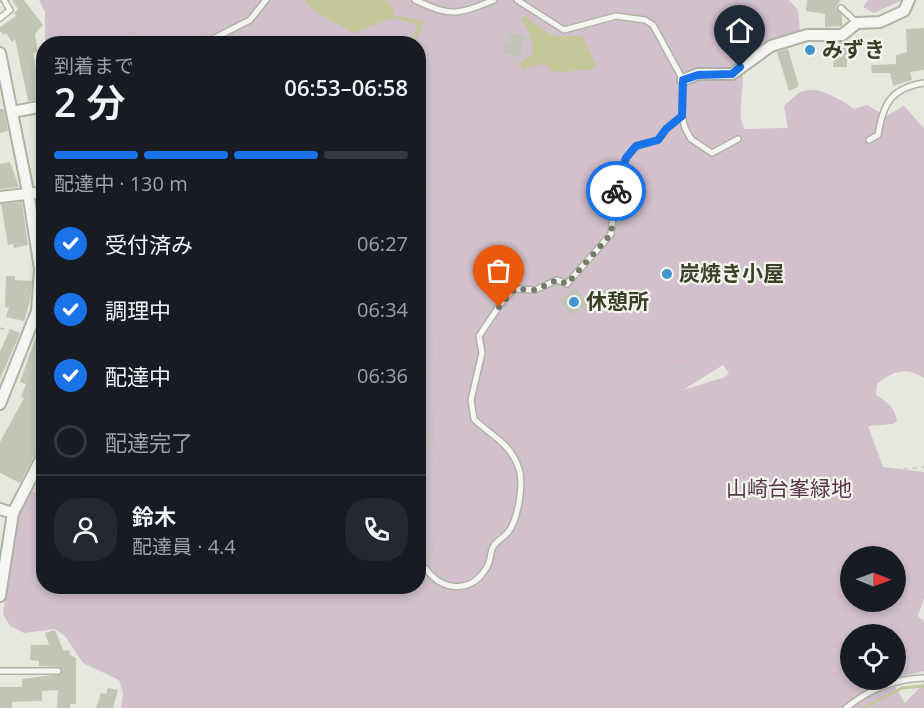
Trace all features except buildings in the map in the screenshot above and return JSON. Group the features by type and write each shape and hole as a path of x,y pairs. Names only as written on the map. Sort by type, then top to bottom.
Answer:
{"street":[{"path":"683,80 698,75 732,74 771,46 807,35 842,35 857,23 880,22 900,14 909,0"},
{"path":"0,53 36,243"},
{"path":"12,112 36,108"},
{"path":"0,197 36,192"},
{"path":"0,404 36,313"},
{"path":"0,596 13,513 36,469"},
{"path":"0,509 13,513"}],"lane":[{"path":"0,18 10,10 4,0"},
{"path":"218,36 250,20 266,0"},
{"path":"415,0 441,12 462,13 494,0"},
{"path":"517,0 564,30 616,16 645,20 658,32 683,80 682,116 691,139 712,153 738,139"},
{"path":"841,8 857,23"},
{"path":"869,140 878,135 883,112 896,93 908,86 924,83"},
{"path":"426,569 446,585 469,586 477,580 487,566 494,546 513,524 521,481 519,470 503,441 474,419 471,400 482,353 479,336 506,296 515,289 535,290 557,280 567,284 611,234 616,192 626,158 636,146 658,140 666,129 682,116"},
{"path":"0,670 58,671"},
{"path":"846,708 875,687 894,680 924,678"}],"path":[{"path":"125,36 201,5 205,0"},
{"path":"203,36 200,24 222,6 224,0"},
{"path":"406,0 397,22 445,41 508,38 507,26"},
{"path":"618,0 618,4 586,4 587,7 643,9 665,4 666,0"},
{"path":"631,0 640,0 645,20"},
{"path":"496,63 500,39 507,26 527,7"},
{"path":"427,34 441,12"},
{"path":"497,58 519,60 526,55 528,38 513,20"},
{"path":"738,139 751,131 760,131 817,152 842,166 868,191"},
{"path":"776,320 809,257 851,245 868,224 866,170 857,152 860,145 869,140"},
{"path":"426,186 464,185 481,192 494,191 499,207 516,213 534,206 556,218 563,227 549,248 533,254 523,267 544,262 562,264 572,261 577,272"},
{"path":"611,234 638,249 650,249 664,255 680,267"},
{"path":"879,278 881,266"},
{"path":"621,671 621,631 617,590 638,521 630,500 627,479 633,441 632,422 636,401 662,367 681,368 701,362 725,345 843,285 864,277 924,283"},
{"path":"898,281 924,312"},
{"path":"426,373 438,371 444,363 437,351 448,350 437,339 450,325 453,317 443,311 455,294 491,317"},
{"path":"0,328 28,335"},
{"path":"426,569 437,534 454,508 451,482 431,444 434,411 440,402 466,390"},
{"path":"632,422 655,431"},
{"path":"790,467 810,472 820,466 852,474 924,467"},
{"path":"163,594 169,606 175,610 221,616"},
{"path":"153,708 166,700 166,673 184,651 230,608 238,594"},
{"path":"546,708 560,699 595,690 621,671 643,665 655,649 681,634 704,663"},
{"path":"906,670 922,670"},
{"path":"830,708 840,688"}],"green space":[{"name":"山崎台峯緑地","path":"39,0 789,0 798,10 800,31 755,51 740,61 743,78 741,112 744,129 788,128 784,106 798,93 810,90 830,95 854,109 867,105 886,116 904,106 924,128 924,378 906,371 894,373 877,384 876,395 892,408 897,421 893,424 868,426 883,467 924,472 924,598 918,616 924,621 924,671 906,676 906,624 840,624 840,690 897,690 905,703 924,683 924,708 121,708 123,693 119,680 83,663 65,636 55,629 24,633 10,626 3,614 16,514 29,489 36,492 36,594 426,594 426,36 45,36 45,12","holes":["723,365 729,373 725,377 683,390"]},
{"path":"868,0 902,0 874,13 863,7"}],"shaded area":[{"path":"305,0 384,0 392,4 394,15 424,22 418,36 413,36 418,25 393,18 353,33"},
{"path":"524,16 553,36 582,36 596,64 594,70 557,72 542,64 522,70 520,62 530,57 533,47 531,37 521,19"}],"waterway":[{"path":"863,708 902,688 924,686"}],"way so far":[{"path":"499,307 506,296 515,289 535,290 557,280 567,284 611,234 616,191"}],"place":[{"name":"みずき","path":"810,50"},
{"name":"炭焼き小屋","path":"667,274"},
{"name":"休憩所","path":"574,302"}],"route":[{"path":"616,191 626,158 636,146 658,140 666,129 682,116 683,80 698,75 732,74 740,67"}]}
